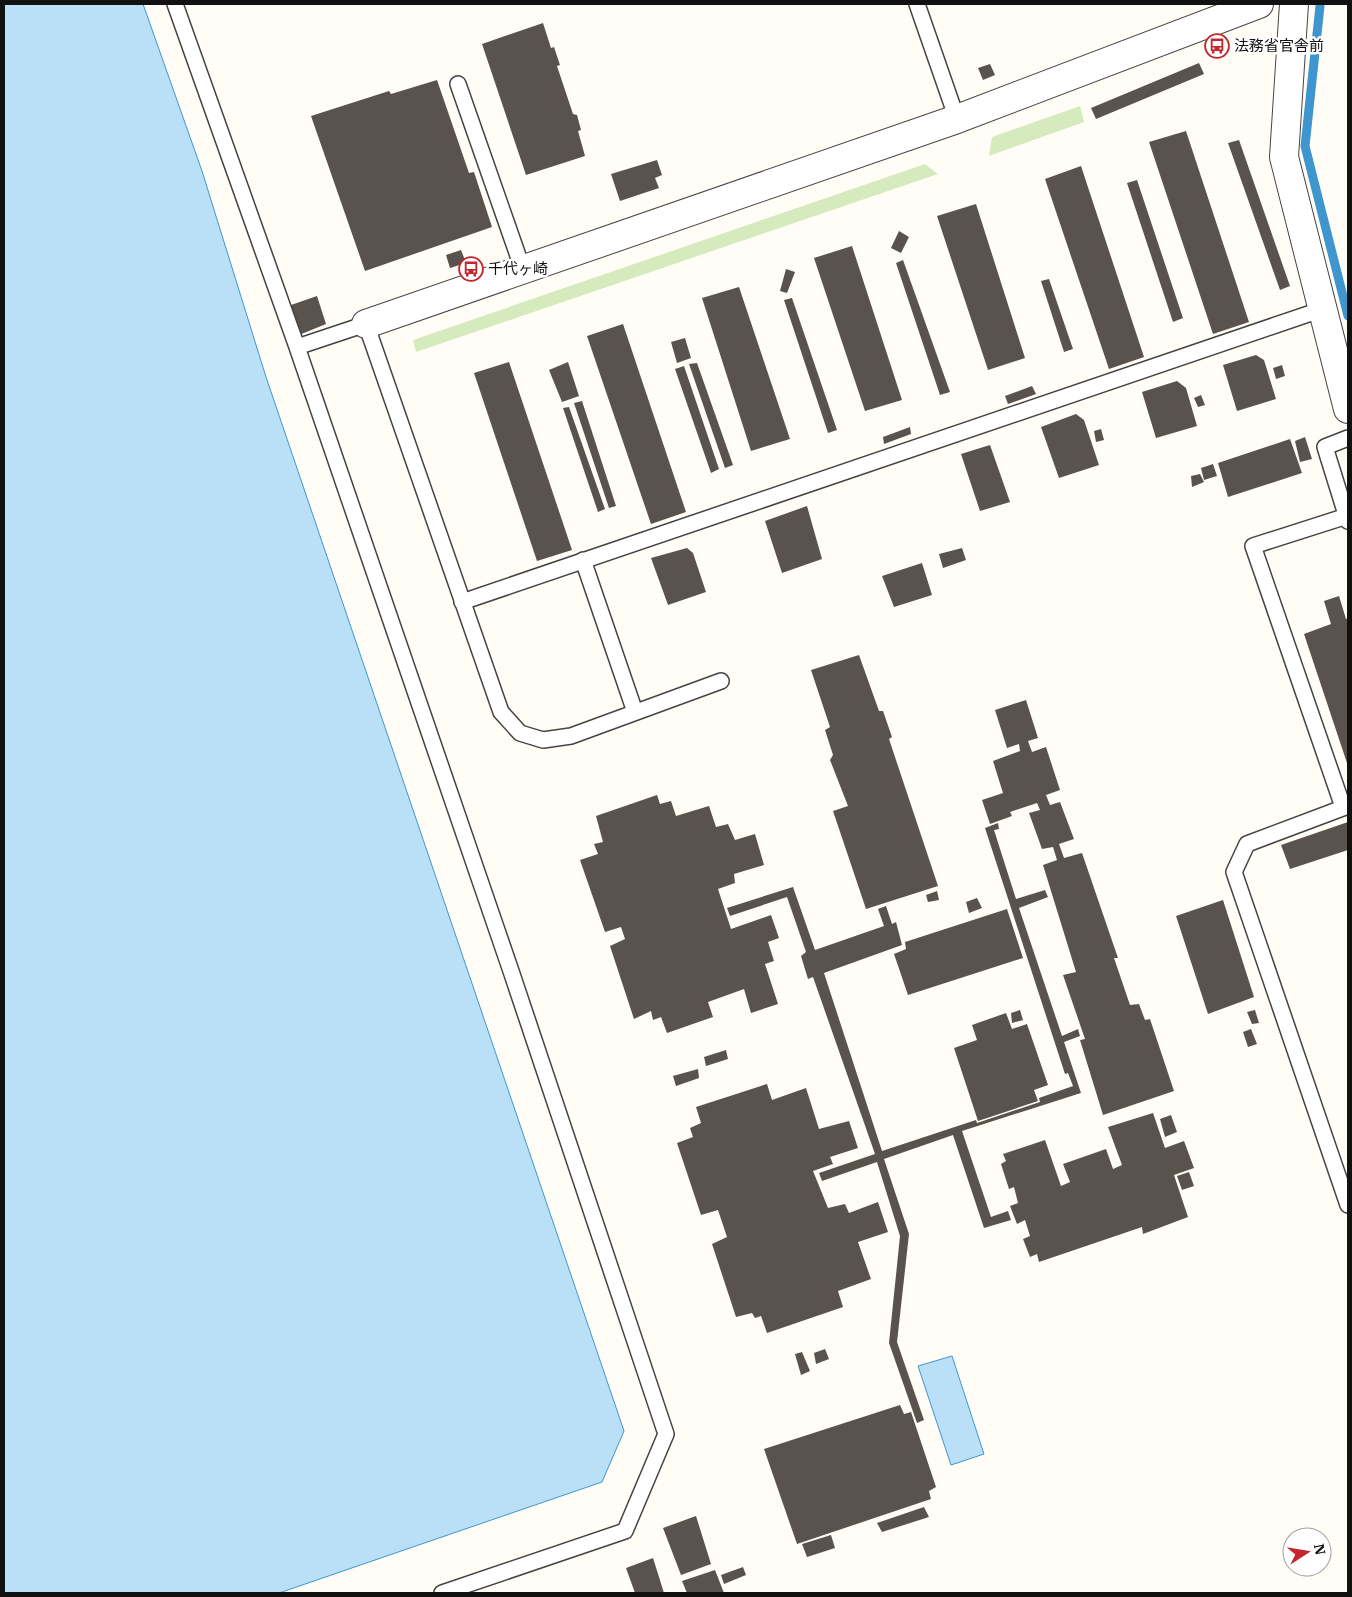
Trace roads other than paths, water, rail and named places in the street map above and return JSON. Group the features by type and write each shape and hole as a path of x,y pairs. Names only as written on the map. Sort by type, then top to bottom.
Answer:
{"street":[{"path":"366,324 957,119 1259,4"},
{"path":"1294,4 1284,157 1348,409"}],"lane":[{"path":"175,4 297,347 512,974 666,1434 625,1530 442,1593"},
{"path":"917,4 957,119"},
{"path":"458,84 523,270"},
{"path":"462,602 1323,309"},
{"path":"297,347 366,324 501,712 520,733 543,740 571,736 721,682"},
{"path":"1348,438 1325,447 1348,518 1253,546 1346,807 1247,844 1234,872 1348,1206"},
{"path":"583,560 635,712"}],"water":[{"path":"4,4 143,4 202,171 266,377 624,1431 602,1482 279,1593 4,1593"},
{"path":"952,1356 984,1454 951,1465 918,1366"}],"waterway":[{"path":"1320,6 1305,146 1348,316"}],"place":[{"name":"法務省官舎前","path":"1217,46"},
{"name":"千代ヶ崎","path":"471,269"}]}
